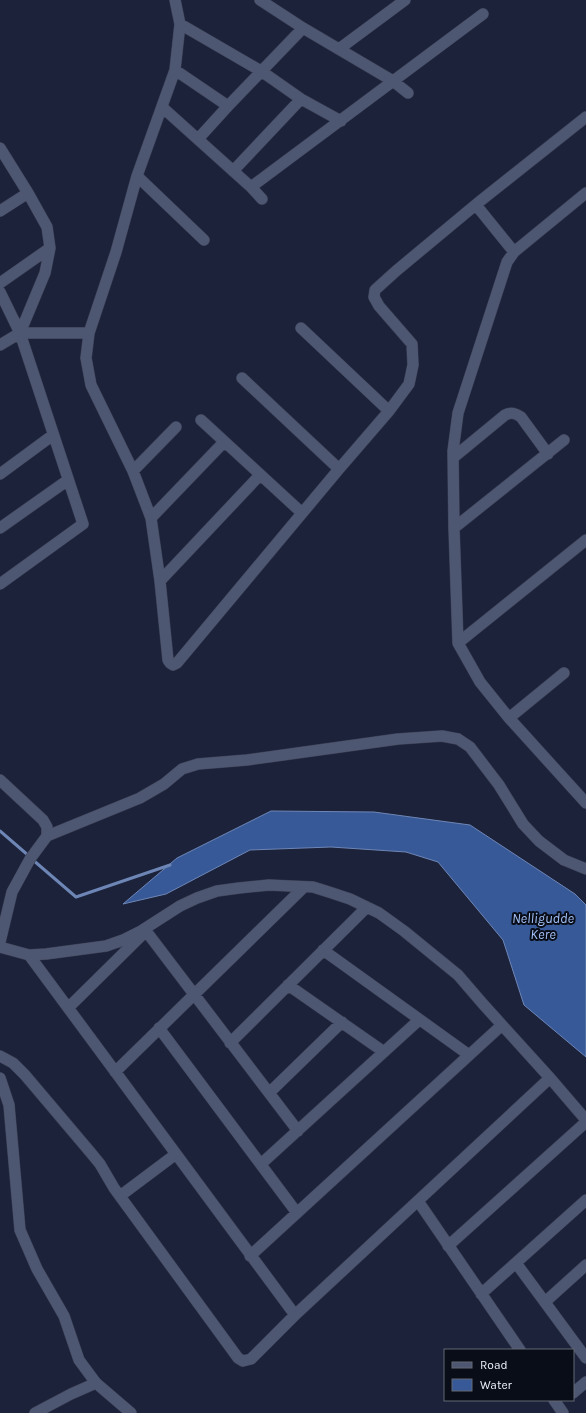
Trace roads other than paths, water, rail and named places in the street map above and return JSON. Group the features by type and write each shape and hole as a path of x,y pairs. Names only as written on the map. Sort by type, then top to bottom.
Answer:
{"street":[{"path":"174,0 180,24 175,70 137,176 116,252 89,333 86,358 91,385 133,471 151,518 160,581 168,660 173,665 177,663 339,469 390,411 409,384 413,365 412,344 379,306 374,297 375,290 476,205 586,117"},
{"path":"260,0 303,28 393,81 408,93"},
{"path":"339,49 405,0"},
{"path":"251,187 483,14"},
{"path":"180,24 261,71 301,99 340,121"},
{"path":"198,139 303,28"},
{"path":"175,70 228,106"},
{"path":"233,171 301,99"},
{"path":"162,107 251,187 262,199"},
{"path":"0,148 47,227 50,248 45,273 20,333"},
{"path":"137,176 204,240"},
{"path":"586,193 514,252 507,262 458,413 454,457 454,528 458,643 480,682 509,718 586,803"},
{"path":"0,211 28,194"},
{"path":"476,205 514,252"},
{"path":"0,282 50,248"},
{"path":"0,292 20,333 83,524 0,584"},
{"path":"301,328 390,411"},
{"path":"0,345 20,333 89,333"},
{"path":"242,378 339,469"},
{"path":"454,457 505,415 510,413 521,417 548,454"},
{"path":"201,420 302,513"},
{"path":"133,471 176,427"},
{"path":"0,474 53,435"},
{"path":"454,528 564,440"},
{"path":"151,518 224,442"},
{"path":"160,581 260,475"},
{"path":"0,528 68,480"},
{"path":"458,643 586,540"},
{"path":"509,718 564,673"},
{"path":"0,942 12,892 30,860 47,836 140,798 164,784 182,769 198,764 247,760 398,739 442,736 458,739 470,747 499,785 523,824 539,842 564,860 586,870"},
{"path":"0,780 43,820 47,827 47,836"},
{"path":"0,947 29,955 106,946 141,931 159,919 197,898 217,891 269,885 313,887 350,899 379,913 404,931 458,975 550,1078 586,1121 448,1246"},
{"path":"115,1072 304,887"},
{"path":"230,1042 366,907"},
{"path":"68,1008 159,919"},
{"path":"146,931 298,1131"},
{"path":"323,950 469,1055"},
{"path":"29,955 295,1315"},
{"path":"288,985 384,1052"},
{"path":"261,1164 419,1020"},
{"path":"269,1093 342,1022"},
{"path":"250,1256 502,1025"},
{"path":"159,1028 297,1213"},
{"path":"0,1056 13,1063 25,1075 100,1164 120,1196 238,1358 243,1361 251,1359 295,1315 550,1078"},
{"path":"0,1078 9,1105 20,1230 37,1269 64,1316 79,1360 96,1383 131,1413"},
{"path":"120,1196 176,1154"},
{"path":"482,1294 586,1200"},
{"path":"418,1201 519,1349"},
{"path":"516,1263 586,1358"},
{"path":"545,1302 586,1266"},
{"path":"574,1392 586,1382"},
{"path":"35,1413 96,1383"}],"water":[{"name":"Nelligudde Kere","path":"271,811 374,812 470,825 575,894 586,905 586,1057 524,1005 503,940 438,862 406,852 331,847 250,850 166,894 123,904 177,858"}],"waterway":[{"path":"0,831 29,856"},
{"path":"33,860 76,897 170,865"}]}
